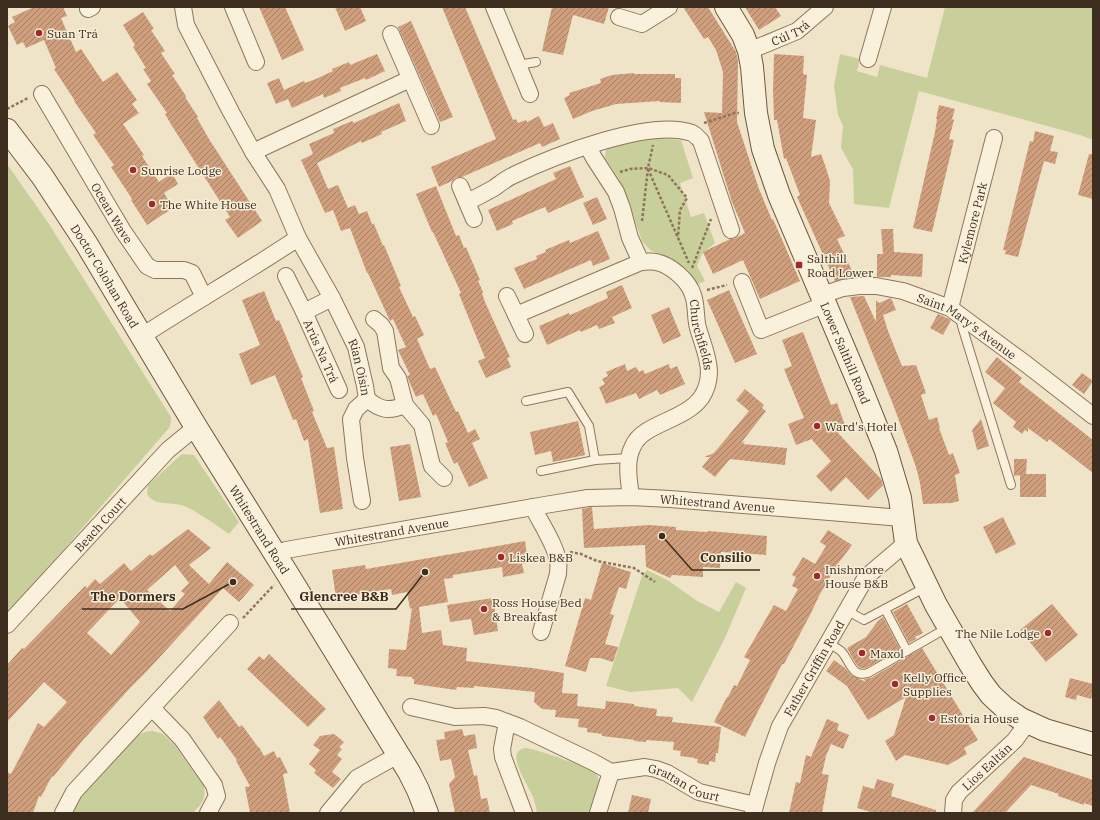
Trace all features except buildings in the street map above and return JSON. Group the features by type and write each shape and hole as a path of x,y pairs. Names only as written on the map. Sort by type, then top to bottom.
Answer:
{"main road":[{"name":"Lower Salthill Road","path":"726,7 744,35 749,51 756,113 763,149 779,195 886,451 896,483 906,543 927,587 948,627 991,695 1005,708 1028,722 1045,730 1093,744"},
{"name":"Doctor Colohan Road","path":"7,130 42,176 86,243 196,427"},
{"name":"Whitestrand Road","path":"196,427 398,754 418,790 427,813"}],"street":[{"path":"184,7 186,25 253,152 278,189 298,238 332,298"},
{"path":"233,7 256,62"},
{"path":"494,7 530,94"},
{"path":"619,17 642,24 669,7"},
{"name":"Cúl Trá","path":"749,51 797,31 825,7"},
{"path":"868,60 883,7"},
{"path":"391,34 431,126"},
{"path":"253,152 410,79"},
{"name":"Ocean Wave","path":"42,94 123,231 147,266 155,270 184,270 192,273 204,297"},
{"path":"467,202 481,196 515,174 576,150 614,138 657,130 675,130 692,133 701,141 731,230"},
{"name":"Kylemore Park","path":"955,312 994,138"},
{"path":"588,147 616,192 630,238 641,262"},
{"path":"460,186 474,220"},
{"path":"142,336 260,264 298,238"},
{"name":"Churchfields","path":"516,315 641,262 656,262 667,266 682,278 688,286 693,295 697,324 709,361 709,375 706,388 697,403 687,411 643,433 637,438 632,447 629,458 628,471 631,497"},
{"name":"Arús Na Trá","path":"286,276 339,390"},
{"path":"742,282 761,330 824,300"},
{"name":"Saint Mary's Avenue","path":"824,300 843,288 876,286 903,292 955,312 1026,364 1093,416"},
{"path":"507,296 525,334"},
{"name":"Arús Na Trá","path":"304,312 332,298"},
{"name":"Rian Oisin","path":"332,298 356,347 367,399 373,404 385,409 397,408 405,405"},
{"path":"374,319 381,324 385,331 391,368 398,378 405,405 422,425 432,466 444,478"},
{"path":"362,502 351,419 356,409 367,399"},
{"name":"Beach Court","path":"7,625 168,450 196,427"},
{"name":"Whitestrand Avenue","path":"275,554 286,550 588,498 631,497 902,518"},
{"path":"533,507 558,560 558,574 541,632"},
{"name":"Father Griffin Road","path":"754,809 767,763 780,726 846,610 866,577 906,543"},
{"path":"63,813 74,792 230,623"},
{"path":"411,707 455,717 484,716 496,718 593,762 611,772 598,813"},
{"path":"152,708 182,739 214,785 217,796 208,813"},
{"path":"507,722 502,749 503,757 524,813"},
{"name":"Lios Ealtán","path":"953,813 954,800 959,792 1015,740 1028,722"},
{"path":"328,813 357,778 398,754"},
{"name":"Grattan Court","path":"611,772 645,767 656,768 673,776 699,792 754,809"}],"lane":[{"path":"518,65 536,62"},
{"path":"955,312 962,326 1011,485"},
{"path":"526,401 568,392 589,426 595,460"},
{"path":"541,471 595,460 629,458"},
{"path":"846,610 864,620 927,587"},
{"path":"885,609 907,651"},
{"path":"828,643 841,652 859,674 863,674 868,673 948,627"}],"path":[{"path":"7,108 24,99"},
{"path":"692,133 704,123 735,113 756,113"},
{"path":"630,238 641,234 648,168 657,130"},
{"path":"606,177 630,168 648,168 668,175 686,198 680,210 678,237"},
{"path":"648,168 694,274"},
{"path":"692,268 713,214 717,188"},
{"path":"693,295 702,291 742,282"},
{"path":"554,549 581,554 597,561 634,568 655,582"},
{"path":"230,623 244,618 269,589 287,573"}],"green space":[{"path":"945,7 1093,7 1093,140 1080,135 919,91 889,208 854,204 853,169 841,148 843,126 838,115 834,86 840,54 860,59 857,71 877,77 880,65 927,78"},
{"path":"663,138 681,140 693,178 680,183 691,217 704,213 715,243 702,254 697,266 705,281 694,286 677,263 650,250 642,241 619,179 605,158 606,150 617,144"},
{"path":"7,164 49,224 171,417 171,423 169,428 7,615"},
{"path":"182,454 194,455 239,522 229,534 191,509 181,505 158,502 150,498 147,494 148,485"},
{"path":"647,570 669,581 697,601 719,612 736,582 746,588 725,638 692,702 678,688 630,692 606,686 642,576"},
{"path":"153,731 163,734 173,743 204,786 204,798 199,807 193,813 72,813 80,798 135,736"},
{"path":"526,748 562,759 596,774 599,783 591,813 537,813 533,797 522,776 517,761 519,750"}],"place":[{"name":"Suan Trá","path":"39,33"},
{"name":"Sunrise Lodge","path":"133,170"},
{"name":"The White House","path":"152,204"},
{"name":"Salthill Road Lower","path":"799,265"},
{"name":"Ward's Hotel","path":"817,426"},
{"name":"Consilio","path":"662,536"},
{"name":"Liskea B&B","path":"501,557"},
{"name":"Glencree B&B","path":"425,572"},
{"name":"Inishmore House B&B","path":"817,576"},
{"name":"The Dormers","path":"233,582"},
{"name":"Ross House Bed & Breakfast","path":"484,609"},
{"name":"The Nile Lodge","path":"1048,633"},
{"name":"Maxol","path":"862,653"},
{"name":"Kelly Office Supplies","path":"895,684"},
{"name":"Estoria House","path":"932,718"}]}
